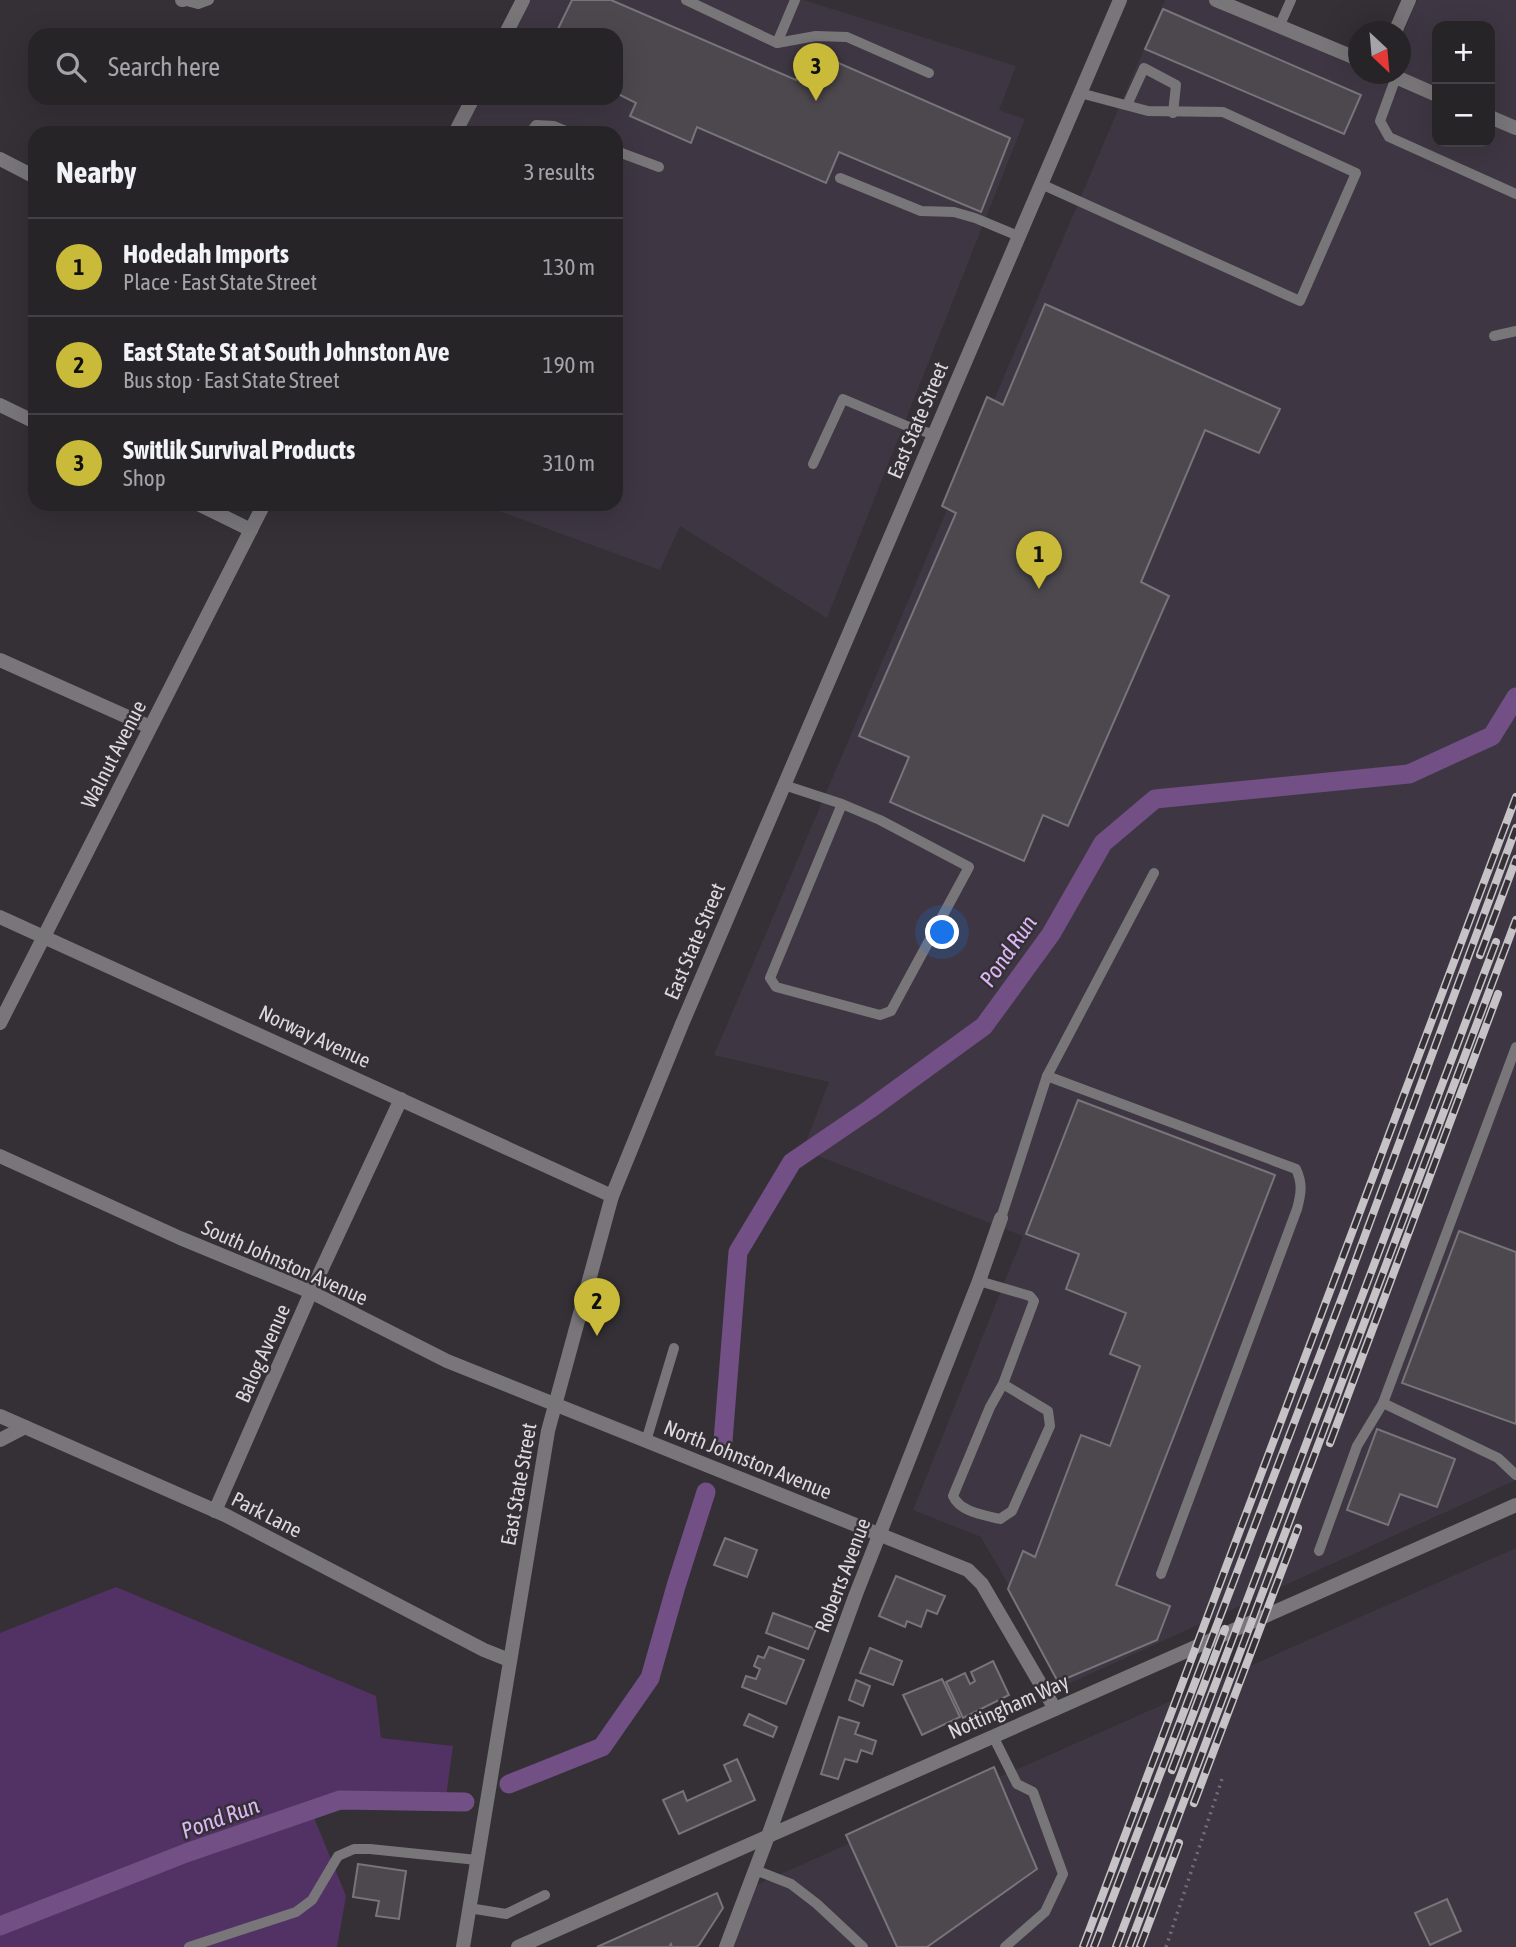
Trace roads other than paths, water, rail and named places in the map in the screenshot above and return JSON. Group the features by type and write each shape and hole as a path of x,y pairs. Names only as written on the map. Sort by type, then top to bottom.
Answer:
{"street":[{"path":"509,28 523,0"},
{"name":"East State Street","path":"463,1947 509,1660 554,1405 612,1196 682,1024 1120,0"},
{"path":"1216,0 1348,55"},
{"path":"1400,21 1409,0"},
{"path":"1411,83 1432,93"},
{"path":"459,126 469,105"},
{"path":"1495,119 1516,128"},
{"path":"0,159 28,173"},
{"path":"0,405 28,419"},
{"path":"212,511 251,530"},
{"name":"Walnut Avenue","path":"0,1023 260,511"},
{"path":"0,660 150,727"},
{"name":"Norway Avenue","path":"0,917 612,1196"},
{"name":"Balog Avenue","path":"215,1511 311,1292 401,1099"},
{"name":"South Johnston Avenue","path":"0,1156 180,1238 311,1292 447,1361 554,1405"},
{"name":"Roberts Avenue","path":"726,1947 879,1534 979,1281 1001,1218"},
{"name":"North Johnston Avenue","path":"554,1405 968,1570 982,1584 1055,1709"},
{"name":"Park Lane","path":"0,1416 215,1511 484,1650 509,1660"},
{"path":"0,1440 25,1427"},
{"name":"Nottingham Way","path":"518,1947 1516,1505"}],"lane":[{"path":"183,0 198,4 209,0"},
{"path":"686,0 777,43 816,36 847,37 929,74"},
{"path":"777,43 796,0"},
{"path":"1279,27 1291,0"},
{"path":"1127,106 1144,68 1176,85 1173,113"},
{"path":"1390,84 1380,121 1389,137 1516,194"},
{"path":"1041,184 1300,301 1356,173 1223,111 1147,111 1080,93"},
{"path":"535,126 554,126"},
{"path":"623,154 659,167"},
{"path":"840,178 921,211 954,212 1018,236"},
{"path":"1494,336 1516,331"},
{"path":"813,464 843,399 914,429 934,434"},
{"path":"784,785 842,804 880,820 969,867 891,1011 880,1015 776,987 770,978 842,804"},
{"path":"1001,1218 1047,1076 1154,873"},
{"path":"1320,1551 1357,1446 1383,1403 1516,1048"},
{"path":"1047,1076 1296,1169 1300,1177 1302,1189 1297,1209 1161,1574"},
{"path":"979,1281 1030,1296 1034,1301 1001,1387 953,1496 956,1503 976,1514 1000,1519 1012,1511 1049,1426 1048,1411 1001,1387"},
{"path":"646,1441 674,1348"},
{"path":"1383,1403 1498,1458 1516,1475"},
{"path":"993,1736 1017,1784 1033,1793 1062,1874 1045,1912 1005,1947"},
{"path":"188,1947 296,1912 312,1900 338,1856 354,1849 477,1860"},
{"path":"755,1870 791,1884 863,1947"},
{"path":"468,1908 506,1914 545,1895"}],"waterway":[{"name":"Pond Run","path":"723,1441 738,1252 792,1162 984,1026 1051,934 1103,843 1155,799 1409,774 1492,736 1516,697"},
{"name":"Pond Run","path":"509,1784 602,1747 650,1678 706,1492"},
{"name":"Pond Run","path":"0,1926 186,1853 340,1800 465,1802"}],"railway":[{"path":"1083,1947 1516,797"},
{"path":"1094,1947 1344,1292 1516,828"},
{"path":"1480,955 1516,859"},
{"path":"1129,1947 1516,920"},
{"path":"1116,1947 1496,942"},
{"path":"1330,1443 1498,994"},
{"path":"1194,1803 1298,1528"},
{"path":"1172,1770 1225,1629"},
{"path":"1140,1947 1179,1843"}],"place":[{"name":"Switlik Survival Products","path":"816,101"},
{"name":"Hodedah Imports","path":"1039,589"},
{"name":"East State St at South Johnston Ave","path":"597,1336"}]}
